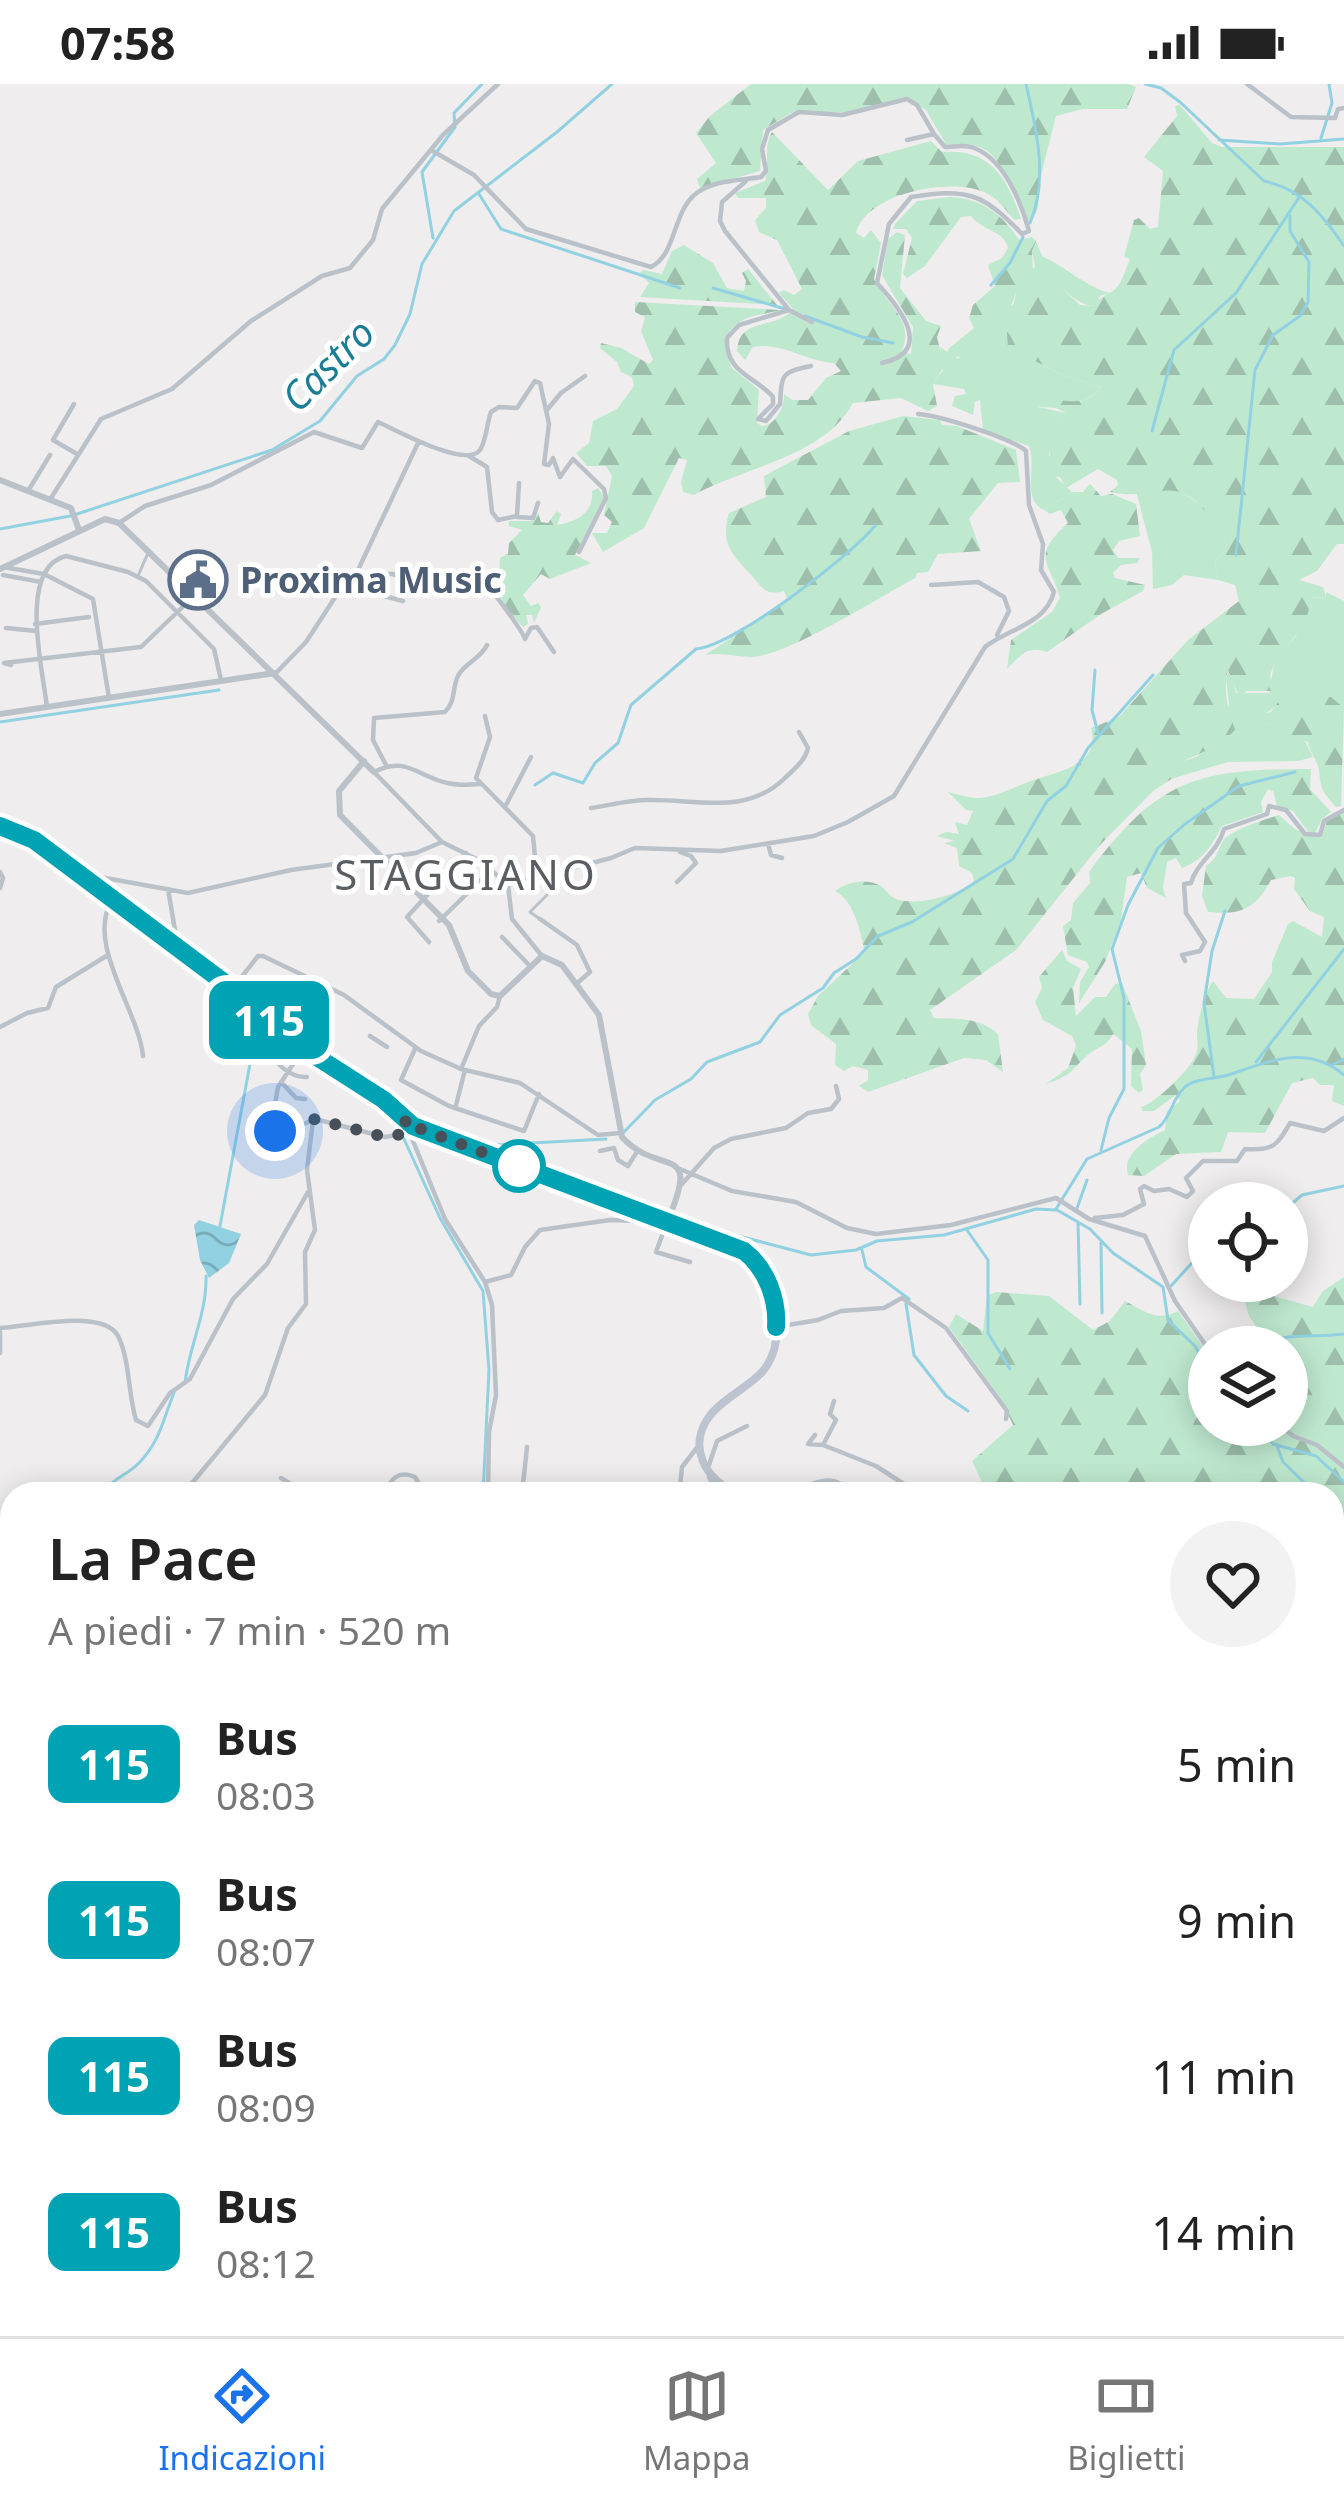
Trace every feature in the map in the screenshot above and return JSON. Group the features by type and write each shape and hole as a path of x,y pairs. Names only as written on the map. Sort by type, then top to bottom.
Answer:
{"main road":[{"path":"0,826 34,840 109,904 175,948 302,1052 434,1134 669,1218 751,1255 772,1294 776,1327 764,1370 711,1414 699,1445 701,1461 716,1482"}],"street":[{"path":"52,498 101,419 172,388 251,321 322,276 350,268 373,241 382,209 498,84"},
{"path":"1247,84 1291,117 1335,118 1338,109 1344,108"},
{"path":"434,152 491,192 526,229 651,267 663,259 677,219 697,193 760,177 766,171 762,149 768,130 799,112 842,115 907,99 917,105 944,147 980,149 1018,197 1029,230 1022,234 987,200 965,193 911,197 889,224 878,283 897,304 910,334 900,359 882,363"},
{"path":"907,140 934,134"},
{"path":"748,179 722,202 721,226 789,310 812,322"},
{"path":"789,310 739,325 727,338 730,360 744,377 773,397 773,404 758,419 766,421 780,404 779,386 786,374 811,366"},
{"path":"547,410 585,376"},
{"path":"467,456 481,448 493,410 517,408 531,383 540,383 549,424 544,464 556,460 560,477 573,459 604,489 606,498 579,552"},
{"path":"74,404 53,440 77,454"},
{"path":"919,414 951,419 1027,451 1029,505 1043,543 1041,570 1054,592 1039,618 990,643"},
{"path":"119,524 145,506 212,485 314,431 362,448 374,423 487,467 494,518 532,518 538,502"},
{"path":"0,714 275,673 306,642 355,574 419,441"},
{"path":"28,491 50,455"},
{"path":"0,480 71,508 79,530"},
{"path":"517,517 519,483"},
{"path":"2,570 105,519 119,524 355,751 442,842 493,869 508,885 512,919 542,956 559,961 604,1026 620,1133 638,1150 732,1191 796,1202 847,1228 876,1234 952,1225 1056,1198 1089,1219 1145,1236 1175,1301 1192,1326"},
{"path":"138,576 148,562 148,551"},
{"path":"47,707 36,628 42,578 57,557 138,576 218,654 221,682"},
{"path":"18,563 93,599 110,698"},
{"path":"2,570 42,578"},
{"path":"355,574 393,574 412,584 447,589 482,575 521,626 525,639 537,627 554,652"},
{"path":"366,576 369,592 403,601"},
{"path":"508,885 635,848 721,851 826,832 894,796 941,715 1007,619 1009,605 1004,597 978,581 931,585"},
{"path":"11,665 145,646 195,595"},
{"path":"6,628 36,628 89,617"},
{"path":"386,765 374,740 374,718 445,712 453,701 457,678 488,645"},
{"path":"485,716 490,737 477,767 481,784 533,836 537,879"},
{"path":"591,808 654,800 720,805 759,796 807,757 808,748 799,732"},
{"path":"355,751 356,771"},
{"path":"505,806 531,757"},
{"path":"365,762 339,791 338,808 454,932 468,971 500,997"},
{"path":"356,771 407,765 455,785 481,784"},
{"path":"1185,962 1182,955 1199,951 1205,942 1186,914 1184,884 1191,883 1195,869 1218,847 1224,829 1260,820 1269,806 1286,810 1305,834 1320,836 1324,821 1344,810"},
{"path":"78,873 188,892 291,870 416,853 442,842"},
{"path":"768,844 771,855 782,858"},
{"path":"669,850 699,860 677,882"},
{"path":"429,941 406,917 466,853"},
{"path":"441,919 493,869"},
{"path":"0,872 0,888"},
{"path":"167,887 178,942 175,948"},
{"path":"549,893 530,912 577,945 590,972 576,984"},
{"path":"109,904 108,955 123,1000 140,1029 143,1056"},
{"path":"502,937 530,966"},
{"path":"0,1028 48,1008 56,987 108,955"},
{"path":"207,1060 222,1006 258,956 263,956 344,995 416,1048 463,1070 506,1078 539,1094 598,1135 620,1133"},
{"path":"455,1107 477,1030 500,997 542,956"},
{"path":"211,1049 232,1053 240,1015 222,1006"},
{"path":"380,1042 388,1029"},
{"path":"370,1036 387,1047"},
{"path":"416,1048 401,1080 455,1107 524,1131 539,1094"},
{"path":"268,1052 298,1078 307,1077"},
{"path":"281,1134 271,1126 275,1094 302,1052"},
{"path":"280,1082 296,1098 305,1099"},
{"path":"690,1262 656,1252 689,1174 730,1138 764,1135 808,1113 831,1109 839,1099 836,1086"},
{"path":"266,1092 275,1094"},
{"path":"401,1115 405,1134 445,1219 485,1282 493,1312 496,1372 489,1482"},
{"path":"1089,1219 1123,1215 1144,1204 1140,1189 1144,1186 1187,1197 1193,1191 1186,1178 1203,1161 1237,1161 1245,1149 1270,1150 1281,1143 1290,1123 1324,1130 1344,1118"},
{"path":"271,1152 281,1134 313,1120 385,1137 405,1134"},
{"path":"192,1482 265,1395 288,1328 306,1304 305,1252 315,1230 308,1192 313,1120"},
{"path":"600,1151 614,1148 618,1160 628,1166 638,1150"},
{"path":"680,1169 682,1184"},
{"path":"0,1353 0,1330 73,1320 109,1325 123,1353 136,1420 148,1426 170,1393 190,1378 233,1299 268,1264 308,1192"},
{"path":"485,1282 511,1275 525,1247 545,1228 669,1218"},
{"path":"776,1327 841,1311 884,1308 902,1298 946,1328 1007,1411 1006,1419"},
{"path":"823,1444 836,1420 830,1414 834,1401"},
{"path":"712,1482 709,1459 717,1441 747,1426"},
{"path":"815,1435 808,1444 823,1444 901,1482"},
{"path":"1308,1442 1344,1467"},
{"path":"680,1482 682,1467 699,1445"},
{"path":"523,1482 527,1447"},
{"path":"391,1482 402,1474 418,1482"},
{"path":"281,1478 285,1482"}],"green space":[{"path":"751,84 1136,87 1127,109 1083,109 1056,116 1039,183 1038,208 1030,223 993,156 967,144 947,146 926,110 908,99 846,112 791,113 763,130 760,171 700,188 697,179 716,163 696,133"},
{"path":"1180,105 1212,143 1222,147 1344,147 1344,544 1337,544 1317,571 1299,580 1323,587 1326,597 1309,598 1305,620 1274,666 1270,677 1279,691 1247,691 1239,697 1228,670 1226,693 1235,730 1183,761 1176,776 1153,791 1100,845 1016,950 930,1010 934,1018 991,1028 998,1034 1003,1072 986,1060 964,1058 868,1092 859,1086 868,1080 868,1070 853,1066 844,1071 835,1065 836,1044 811,1025 808,1014 818,996 865,952 852,909 835,891 868,882 894,898 913,902 958,891 974,881 972,873 959,866 957,848 944,843 955,841 937,836 959,834 955,822 967,825 973,811 948,792 987,797 1076,764 1090,750 1091,728 1119,717 1188,640 1239,601 1235,585 1218,580 1215,560 1227,549 1223,535 1188,496 1177,491 1110,492 1117,480 1098,469 1066,488 1060,477 1049,475 1050,449 1066,413 1039,407 1032,398 1039,390 1080,401 1101,387 1033,360 1021,370 1009,367 1007,333 1037,279 1052,279 1080,305 1096,306 1122,280 1130,259 1124,257 1134,220 1139,218 1150,229 1158,227 1163,171 1144,157 1177,116 1175,106"},
{"path":"772,132 828,190 858,161 931,141 942,152 973,155 1003,178 1021,219 1015,220 988,194 955,186 913,191 876,207 856,233 864,238 871,230 881,243 874,279 902,322 905,341 901,352 911,354 913,327 882,275 888,239 897,232 905,235 900,288 926,321 941,326 937,337 944,367 933,384 937,406 928,411 901,398 853,403 840,421 803,448 694,495 683,492 687,460 679,458 644,528 603,552 592,533 607,533 612,522 604,515 612,476 606,466 587,466 576,453 589,443 593,421 617,409 634,386 632,377 621,372 600,348 601,343 649,364 653,360 641,331 645,317 635,312 635,302 780,310 741,321 725,340 731,367 759,390 757,423 762,426 778,414 784,394 792,400 808,400 826,378 841,371 834,363 773,347 753,347 745,360 737,351 744,332 793,309 779,293 784,290 794,295 802,289 777,240 759,232 755,220 766,208 766,198 738,198 735,193 765,181"},
{"path":"949,197 981,204 1006,222 1019,240 1032,237 1036,241 1033,272 1016,293 1004,325 984,331 963,356 947,359 948,349 974,328 969,318 973,305 995,286 988,265 1002,258 1008,248 1002,238 971,216 961,217 925,266 907,278 903,274 912,238 906,229 893,229 895,224 917,201"},
{"path":"1036,241 1042,256 1110,293 1100,296 1096,306 1088,305 1042,281 1024,366 1033,360 1101,387 1080,401 1039,391 1038,407 1066,413 1049,454 1055,476 1072,492 1044,510 1031,491 1029,446 983,430 980,400 975,402 973,415 952,406 955,396 966,394 964,389 933,384 943,370 940,347 958,359 975,337 1014,304 1035,266"},
{"path":"684,245 713,263 727,288 744,291 742,273 748,269 777,305 640,297 649,283 639,274 643,270 662,274 672,251"},
{"path":"903,416 940,420 942,425 957,426 1016,450 1020,482 998,483 969,519 981,551 938,554 928,572 917,573 787,647 752,657 705,655 788,601 784,591 768,592 762,587 733,554 726,533 729,513 766,497 764,476 849,431"},
{"path":"1090,484 1101,496 1112,494 1136,504 1140,536 1119,541 1113,550 1118,558 1140,558 1113,573 1115,578 1145,585 1143,591 1047,652 1025,653 1007,669 1011,640 1052,612 1060,598 1046,553 1068,523 1061,510 1050,514 1044,510"},
{"path":"598,488 604,497 575,555 591,563 550,579 541,574 523,595 531,606 538,603 541,607 534,623 532,615 526,615 528,624 523,627 499,589 500,558 508,554 509,543 522,530 509,526 509,521 533,521 538,513 541,522 548,523 557,511 561,514 557,525 571,522 587,511 592,491"},
{"path":"1175,489 1209,513 1227,549 1215,560 1218,580 1184,575 1172,585 1153,589 1152,552 1136,491"},
{"path":"1326,592 1344,601 1344,708 1301,696 1260,716 1260,721 1304,739 1313,757 1228,762 1171,779 1183,761 1222,739 1230,668 1236,693 1269,693 1275,659 1296,636 1309,598 1326,597"},
{"path":"1283,695 1331,697 1344,708 1341,806 1336,807 1323,790 1308,742 1260,721 1260,715 1271,712"},
{"path":"1311,769 1310,789 1331,812 1315,833 1309,833 1293,811 1277,806 1268,789 1261,802 1263,812 1222,826 1196,861 1182,868 1176,858 1167,862 1166,898 1147,888 1141,873 1127,877 1121,920 1105,962 1079,1003 1080,982 1089,967 1068,955 1063,926 1071,920 1073,903 1090,883 1089,872 1137,816 1184,785 1210,777"},
{"path":"1344,812 1344,1106 1332,1101 1334,1085 1320,1085 1313,1078 1292,1083 1265,1133 1228,1132 1221,1152 1176,1154 1144,1176 1128,1175 1132,1153 1165,1130 1167,1111 1180,1101 1176,1095 1154,1111 1141,1107 1164,1092 1193,1060 1200,1015 1213,981 1226,998 1254,999 1272,972 1288,924 1293,921 1322,937 1324,917 1310,911 1291,876 1271,880 1246,908 1208,912 1202,896 1206,866 1227,837 1249,825 1279,815 1296,830 1321,838 1327,821"},
{"path":"1062,950 1067,961 1081,969 1073,988 1076,1016 1095,997 1106,997 1115,984 1122,983 1141,1031 1146,1065 1140,1074 1143,1090 1139,1093 1131,1086 1132,1049 1113,1034 1067,1075 1046,1084 1068,1068 1076,1046 1072,1036 1043,1020 1035,1002 1042,988 1039,977"},
{"path":"1344,1277 1344,1482 982,1482 972,1461 1013,1425 1001,1399 949,1327 956,1314 983,1331 987,1295 1049,1296 1093,1330 1110,1321 1125,1301 1157,1316 1178,1311 1189,1326 1188,1446 1308,1446 1308,1326 1256,1326 1245,1302 1295,1302 1313,1307 1323,1291"}],"water":[{"path":"199,1220 241,1234 229,1263 209,1278 200,1260 194,1225"}],"waterway":[{"path":"433,238 422,172 455,127 454,113 482,84"},
{"name":"Castro","path":"77,514 272,450 320,421 357,376 384,359 395,345 410,314 422,264 454,211 612,84"},
{"path":"1026,84 1040,171 1030,223"},
{"path":"1145,84 1161,88 1180,102 1264,181 1290,190 1310,205 1344,246"},
{"path":"1321,138 1332,103 1329,84"},
{"path":"1219,140 1280,144 1344,139"},
{"path":"479,194 501,229 680,288"},
{"path":"1152,431 1174,350 1236,293 1300,196"},
{"path":"1236,555 1255,370 1273,335 1300,316 1308,302 1309,262 1290,231 1290,216"},
{"path":"991,285 1010,263 1023,237"},
{"path":"713,288 785,309"},
{"path":"805,316 893,343"},
{"name":"Castro","path":"0,529 70,516"},
{"path":"535,785 553,773 583,783 595,763 618,743 631,705 696,649 736,633 790,598 875,526"},
{"path":"1095,670 1092,710 1098,733"},
{"path":"624,1132 655,1100 691,1079 707,1062 760,1042 780,1015 823,988 878,936 912,922 1013,859 1047,801 1066,786 1088,748 1153,675"},
{"path":"0,722 219,690"},
{"path":"1101,1150 1109,1118 1124,1089 1124,998 1112,949 1128,905 1158,848 1185,824 1239,786 1295,772"},
{"path":"53,859 293,1048 356,1086"},
{"path":"1214,1077 1204,1003 1212,951 1225,911"},
{"path":"1256,1062 1344,949"},
{"path":"220,1226 252,1053 254,1017"},
{"path":"1056,1209 1087,1159 1159,1127 1180,1092 1193,1082 1287,1058 1316,1060 1344,1075"},
{"path":"1334,1064 1344,1059"},
{"path":"364,1092 394,1115"},
{"path":"394,1117 440,1218 483,1291 489,1370 484,1482"},
{"path":"409,1117 546,1165 682,1221 811,1255 856,1250 877,1241 944,1235 1036,1209 1057,1210 1090,1229 1113,1253 1163,1287 1168,1320 1188,1339"},
{"path":"494,1145 606,1139"},
{"path":"1076,1211 1087,1180"},
{"path":"1308,1194 1344,1186"},
{"path":"1078,1222 1080,1304"},
{"path":"967,1230 988,1260 988,1333 1010,1369"},
{"path":"1101,1243 1102,1313"},
{"path":"862,1250 866,1267 909,1299 914,1355 946,1396 968,1411"},
{"path":"1171,1286 1188,1267"},
{"path":"185,1383 206,1276"},
{"path":"1308,1336 1344,1334"},
{"path":"114,1482 134,1467 157,1438 174,1393"},
{"path":"1277,1446 1283,1462 1304,1482"},
{"path":"1280,1446 1316,1456 1344,1482"}],"bus line":[{"name":"115","path":"0,826 34,840 234,990 303,1048 384,1100 413,1126 751,1255 768,1284 776,1327"}],"place":[{"name":"Proxima Music","path":"198,580"}],"district":[{"name":"STAGGIANO","path":"466,875"}],"route":[{"path":"275,1131 281,1134 315,1119 395,1138 408,1133 405,1119 524,1168 519,1166"}]}
